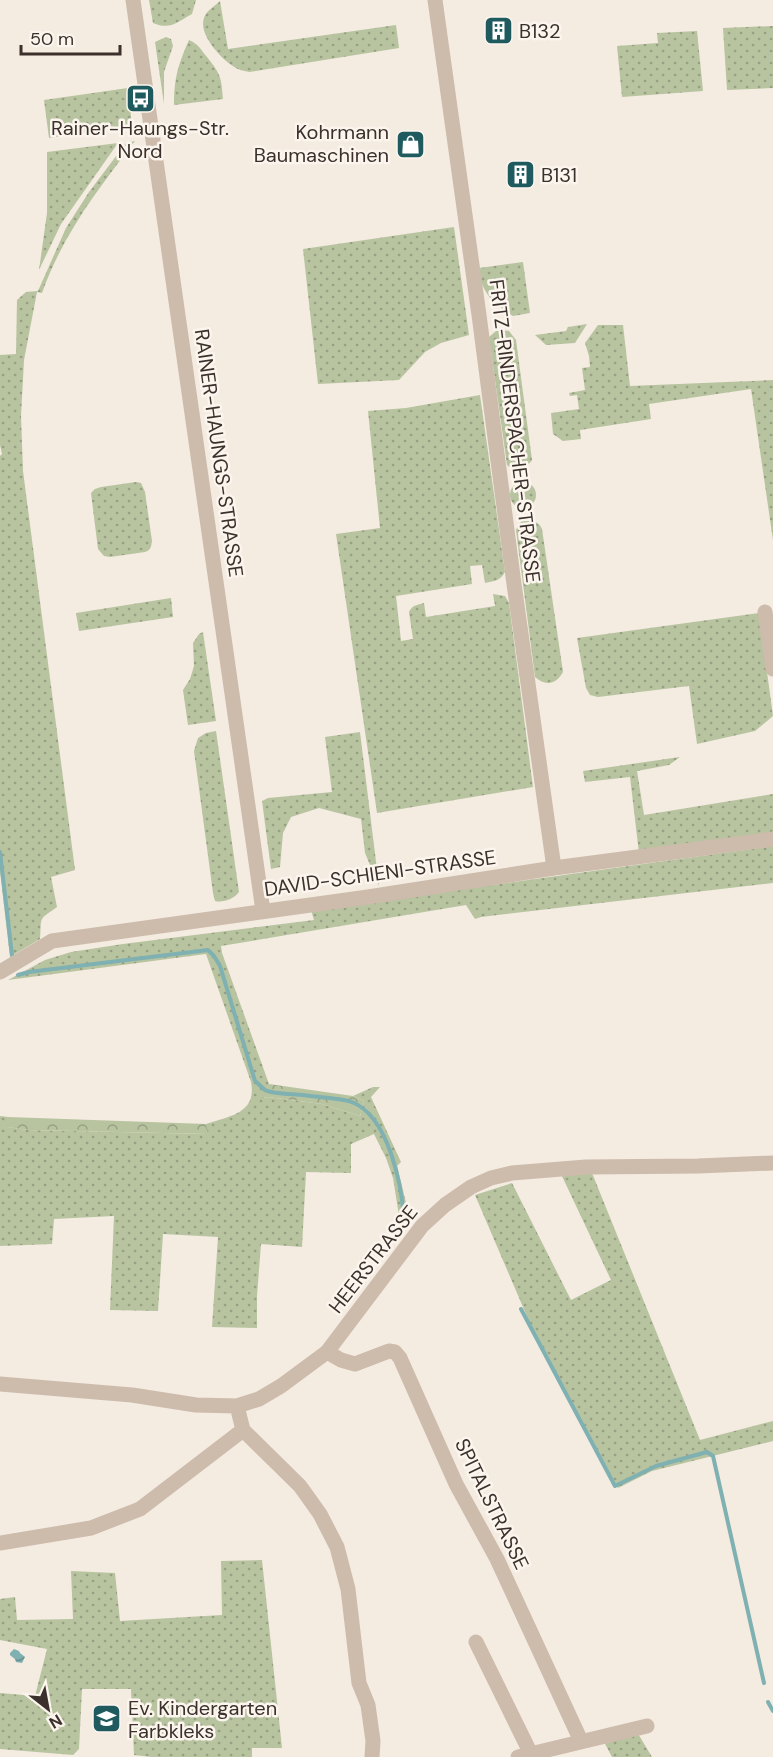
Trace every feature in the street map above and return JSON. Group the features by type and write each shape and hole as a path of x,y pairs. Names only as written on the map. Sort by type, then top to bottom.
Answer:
{"street":[{"name":"RAINER-HAUNGS-STRASSE","path":"133,0 263,911"},
{"name":"FRITZ-RINDERSPACHER-STRASSE","path":"435,0 554,868"},
{"path":"765,612 773,669"},
{"name":"DAVID-SCHIENI-STRASSE","path":"0,972 52,941 389,894 554,868 773,839"},
{"name":"HEERSTRASSE","path":"237,1406 259,1399 281,1386 327,1352 422,1226 445,1205 471,1187 490,1178 512,1173 586,1167 773,1163"},
{"name":"SPITALSTRASSE","path":"327,1352 341,1360 355,1364 389,1351 395,1352 400,1358 456,1484 497,1559 581,1741"},
{"path":"0,1384 132,1395 196,1405 237,1406 243,1430 300,1486 320,1514 337,1547 348,1589 359,1683 368,1705 373,1741 372,1757"},
{"path":"0,1543 91,1528 140,1509 243,1430"},
{"path":"476,1642 525,1755 647,1726"}],"green space":[{"path":"149,0 196,0 192,14 173,25 164,26 153,23"},
{"path":"220,1 228,49 396,25 399,48 249,72 237,69 218,53 204,32 205,15"},
{"path":"773,26 773,88 727,90 723,28"},
{"path":"697,31 703,91 622,97 617,46 658,43 657,33"},
{"path":"166,37 171,39 173,46 164,72 164,104 155,42"},
{"path":"189,40 200,47 218,72 223,99 174,105 177,72"},
{"path":"128,88 132,126 49,138 44,100"},
{"path":"135,141 70,233 42,293 37,292 24,360 21,416 23,471 75,870 51,877 57,907 42,920 40,939 10,957 0,871 0,456 2,454 0,445 0,355 16,354 17,300 26,292 38,291 66,228 89,192 126,143"},
{"path":"118,143 61,224 39,270 47,213 47,152"},
{"path":"454,227 469,335 441,343 425,352 399,380 318,384 303,249"},
{"path":"523,262 530,313 513,316 500,307 485,291 479,268"},
{"path":"587,324 575,343 546,345 535,335 566,331 568,327"},
{"path":"598,325 623,325 630,386 773,380 773,540 751,389 649,404 651,419 580,430 581,439 563,441 553,434 551,413 579,409 577,395 570,396 569,393 585,390 582,368 590,367 585,343"},
{"path":"496,331 509,331 516,340 532,460 524,468 517,469 507,465 489,337"},
{"path":"480,395 505,572 499,579 485,583 482,565 470,566 472,584 396,596 401,641 413,639 409,612 415,606 424,603 426,617 495,606 493,594 505,596 509,603 533,787 377,813 336,534 380,528 368,411 406,408"},
{"path":"523,482 532,486 536,495 532,504 523,508 514,504 510,495 514,486"},
{"path":"141,483 145,492 152,541 150,548 145,552 104,556 98,549 91,493 101,487"},
{"path":"523,520 537,523 542,529 563,672 557,680 550,683 535,677 516,530"},
{"path":"171,598 173,617 79,631 76,613"},
{"path":"759,613 773,716 755,731 697,744 689,686 598,697 590,695 586,688 577,638"},
{"path":"203,632 216,721 188,725 183,690 194,666 193,643"},
{"path":"216,731 239,892 221,901 215,901 213,893 194,751 198,738"},
{"path":"360,732 379,886 365,853 361,819 319,808 291,817 283,833 280,867 271,869 262,801 268,798 332,792 325,737"},
{"path":"680,757 669,765 637,771 644,815 773,794 773,835 639,853 630,777 585,782 583,771"},
{"path":"773,846 773,883 475,919 466,905 221,946 269,1084 263,1098 322,1104 360,1116 364,1101 353,1096 373,1087 380,1087 371,1097 401,1162 397,1166 410,1219 401,1228 393,1178 374,1134 351,1144 351,1173 306,1172 302,1247 261,1244 257,1328 212,1327 218,1237 163,1234 158,1311 110,1310 114,1216 54,1219 52,1244 0,1246 0,1116 8,1117 8,1127 28,1130 207,1134 206,1124 240,1112 250,1101 252,1092 251,1082 206,954 8,980 45,960 71,952 123,944 314,920 311,910"},
{"path":"269,1084 353,1096 364,1101 360,1116 322,1104 262,1098"},
{"path":"8,1117 206,1124 208,1134 28,1130 7,1127"},
{"path":"592,1173 700,1440 773,1421 773,1441 652,1471 618,1488 529,1321 475,1195 512,1183 571,1300 611,1280 561,1174"},
{"path":"262,1560 282,1748 252,1748 252,1757 134,1755 131,1689 82,1689 79,1749 73,1755 0,1749 0,1693 35,1696 47,1649 0,1640 0,1599 15,1597 17,1620 73,1619 71,1571 115,1573 120,1621 222,1615 221,1561"},
{"path":"637,1732 652,1757 612,1757 603,1740"}],"water":[{"path":"14,1649 25,1657 22,1663 16,1662 10,1655"}],"waterway":[{"path":"0,852 12,955"},
{"path":"18,975 208,950 220,966 255,1081 268,1091 347,1101 365,1110 384,1137 391,1154 400,1189 404,1220"},
{"path":"521,1309 615,1486 656,1466 707,1452 713,1456 764,1683"},
{"path":"768,1702 773,1711"}],"place":[{"name":"B132","path":"498,31"},
{"name":"Rainer-Haungs-Str. Nord","path":"140,98"},
{"name":"Kohrmann Baumaschinen","path":"410,144"},
{"name":"B131","path":"520,175"},
{"name":"Ev. Kindergarten Farbkleks","path":"107,1719"}]}
